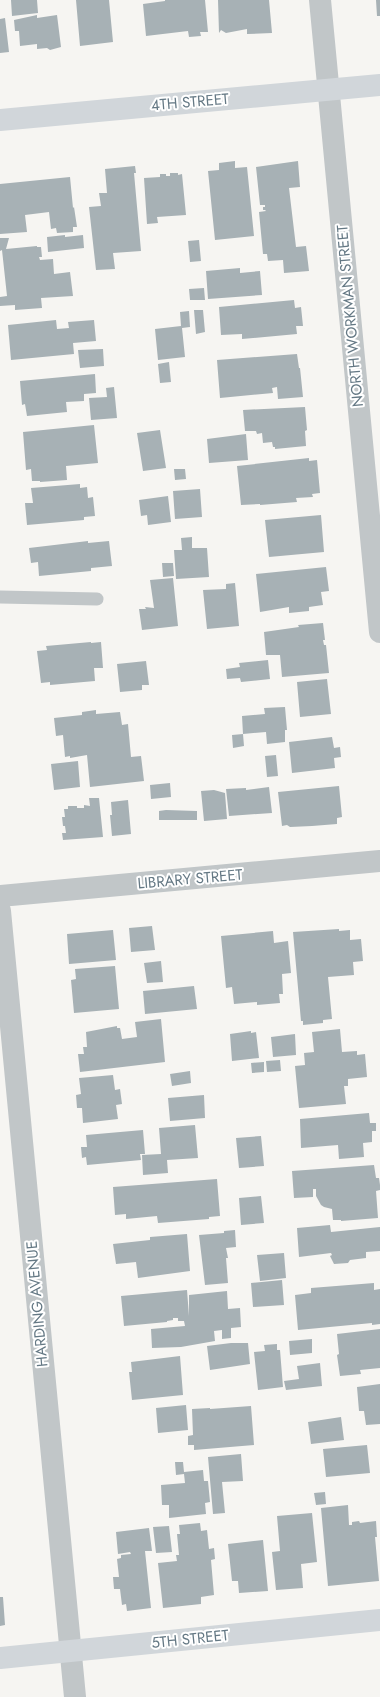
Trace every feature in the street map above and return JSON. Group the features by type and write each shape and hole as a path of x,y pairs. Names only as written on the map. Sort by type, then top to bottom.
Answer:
{"street":[{"name":"NORTH WORKMAN STREET","path":"320,0 380,632"},
{"name":"4TH STREET","path":"0,120 380,85"},
{"name":"LIBRARY STREET","path":"0,896 380,861"},
{"name":"HARDING AVENUE","path":"0,911 75,1697"},
{"name":"5TH STREET","path":"0,1658 380,1620"}],"lane":[{"path":"0,597 97,599"}],"building":[{"path":"11,0 37,0 38,13 12,16"},
{"path":"76,0 109,0 113,42 80,46"},
{"path":"165,0 205,0 208,32 200,32 201,36 189,37 188,31 146,36 143,4"},
{"path":"218,0 269,0 272,33 247,34 247,29 226,33 221,30 219,33"},
{"path":"376,0 380,0 380,16 377,16"},
{"path":"37,15 37,18 57,15 61,47 50,50 47,48 37,49 37,44 20,46 19,31 15,31 14,20"},
{"path":"5,18 9,52 0,53 0,19"},
{"path":"235,161 235,168 247,167 254,236 215,240 208,171 219,170 219,163"},
{"path":"298,161 300,187 289,188 296,247 306,246 309,271 284,273 283,260 268,261 267,254 263,254 259,212 266,211 263,210 265,205 260,205 256,167"},
{"path":"135,166 136,173 134,173 141,251 113,253 115,269 96,270 89,207 101,206 99,193 107,193 105,169"},
{"path":"170,173 178,173 178,175 182,174 186,215 157,217 158,223 147,224 144,178 160,177 160,174 170,176"},
{"path":"70,177 73,208 74,207 77,227 73,227 73,232 57,233 56,228 51,229 49,212 25,215 27,232 0,234 0,184"},
{"path":"65,235 65,237 83,235 84,248 48,252 47,237"},
{"path":"0,238 9,238 6,249 37,246 41,247 42,257 39,257 40,260 53,259 54,274 70,272 73,296 41,298 42,308 15,310 15,305 0,306 0,297 7,296 2,250 0,251"},
{"path":"199,240 201,261 190,262 188,241"},
{"path":"240,268 240,273 260,271 262,295 208,299 206,271"},
{"path":"204,288 205,300 190,300 189,289"},
{"path":"294,300 295,308 301,307 303,326 296,326 297,334 242,339 242,334 221,335 219,307"},
{"path":"194,310 203,310 205,332 196,334"},
{"path":"189,311 190,327 182,328 185,357 158,360 155,329 181,326 180,312"},
{"path":"56,320 57,329 69,328 68,322 94,320 96,341 73,343 74,354 11,360 8,325"},
{"path":"103,349 104,366 80,368 78,350"},
{"path":"297,354 303,397 278,399 277,387 272,388 273,393 220,398 217,360"},
{"path":"169,362 171,382 160,383 158,364"},
{"path":"95,374 96,393 84,394 84,401 66,402 67,412 27,416 25,404 22,405 20,381"},
{"path":"114,387 117,418 91,420 89,398 107,397 106,388"},
{"path":"305,407 307,430 305,431 306,446 275,449 272,442 263,443 262,433 257,434 256,431 245,431 243,410"},
{"path":"94,425 98,463 66,466 67,480 40,482 32,481 31,469 26,470 23,432"},
{"path":"160,430 166,468 143,471 137,433"},
{"path":"246,434 248,460 209,463 207,439"},
{"path":"309,458 309,461 317,460 320,493 312,494 313,497 296,498 297,502 241,505 237,466"},
{"path":"174,469 185,469 186,479 175,480"},
{"path":"80,484 80,488 87,487 88,498 93,497 95,516 84,517 84,520 27,525 25,503 33,503 31,488"},
{"path":"200,489 202,517 175,519 173,491"},
{"path":"168,496 171,522 148,525 147,515 141,516 139,500"},
{"path":"321,515 324,552 269,557 265,520"},
{"path":"192,537 192,548 207,548 209,577 176,579 174,550 182,550 181,538"},
{"path":"88,541 88,543 109,541 112,566 91,568 91,571 39,576 38,562 31,563 29,548"},
{"path":"162,563 173,563 174,576 163,577"},
{"path":"326,567 329,591 321,592 323,605 309,607 309,611 289,613 289,607 260,612 256,574"},
{"path":"173,578 178,626 142,630 139,609 146,609 145,607 154,608 150,580"},
{"path":"235,583 239,626 207,629 203,590 226,589 226,584"},
{"path":"323,623 325,640 323,640 324,645 326,645 329,673 282,677 280,655 266,655 264,632 299,627 298,625"},
{"path":"101,642 103,668 94,668 95,681 50,685 50,682 41,683 37,651 47,650 46,646"},
{"path":"268,660 270,679 241,682 240,678 227,679 226,669 240,667 239,663"},
{"path":"146,661 149,685 142,685 142,690 120,692 117,664"},
{"path":"327,679 331,714 300,717 297,682"},
{"path":"285,707 287,730 285,730 285,742 267,744 266,732 243,734 242,716 265,714 264,708"},
{"path":"96,710 96,714 120,712 122,725 128,724 131,757 141,756 144,781 90,787 87,755 70,758 70,756 65,757 63,735 56,736 54,718 82,715 82,712"},
{"path":"243,734 244,746 233,748 232,735"},
{"path":"332,737 334,748 340,747 341,757 334,758 335,768 292,773 289,742"},
{"path":"276,755 278,776 267,777 265,756"},
{"path":"78,761 80,787 54,790 51,764"},
{"path":"170,783 171,797 151,799 150,785"},
{"path":"339,786 342,817 337,818 337,824 290,827 287,825 282,826 278,792"},
{"path":"269,787 272,813 229,816 226,789 246,788 246,790"},
{"path":"214,790 225,793 227,819 204,821 201,791"},
{"path":"89,798 99,798 103,837 63,840 62,833 66,833 65,826 63,826 62,817 65,817 64,809 68,809 68,806 84,808 84,805 90,806"},
{"path":"128,800 131,834 112,836 110,815 112,815 111,802"},
{"path":"159,811 197,811 197,820 159,820"},
{"path":"152,926 155,950 131,952 129,928"},
{"path":"339,929 339,931 350,930 350,940 361,939 363,961 353,962 354,975 328,977 332,1019 323,1020 323,1023 303,1025 303,1021 301,1021 293,932"},
{"path":"113,930 116,960 69,964 67,934"},
{"path":"273,931 274,943 288,941 291,973 282,974 283,994 279,994 280,1003 257,1005 257,1002 234,1004 232,987 226,988 221,936"},
{"path":"161,961 163,982 147,983 144,963"},
{"path":"115,966 119,1009 74,1013 71,980 76,979 75,969"},
{"path":"194,986 197,1009 145,1014 143,991"},
{"path":"161,1019 165,1062 80,1072 78,1054 84,1054 83,1047 87,1047 86,1032 117,1026 117,1028 120,1028 122,1039 137,1037 135,1022"},
{"path":"340,1029 342,1052 357,1051 357,1055 365,1054 367,1077 348,1079 348,1086 344,1086 346,1104 299,1108 295,1066 305,1065 304,1053 314,1052 312,1032"},
{"path":"251,1031 251,1033 256,1032 259,1058 232,1061 230,1034"},
{"path":"295,1034 296,1055 273,1057 271,1037"},
{"path":"280,1060 281,1071 267,1072 266,1061"},
{"path":"264,1062 264,1072 252,1073 251,1063"},
{"path":"190,1071 191,1083 172,1086 170,1074"},
{"path":"113,1075 115,1090 120,1089 122,1104 116,1105 118,1119 83,1123 82,1108 77,1108 76,1095 81,1094 79,1078"},
{"path":"204,1095 205,1118 170,1121 168,1098"},
{"path":"369,1113 370,1123 376,1123 376,1131 372,1131 372,1142 363,1143 364,1157 339,1159 338,1145 301,1148 300,1119"},
{"path":"195,1125 198,1158 167,1160 168,1173 143,1175 142,1155 161,1154 159,1128"},
{"path":"143,1130 145,1154 140,1154 141,1160 87,1165 86,1157 82,1158 81,1147 87,1147 86,1135"},
{"path":"261,1136 264,1166 239,1168 236,1138"},
{"path":"374,1165 376,1178 379,1178 380,1185 380,1190 376,1191 378,1218 341,1221 333,1220 332,1209 321,1205 316,1196 316,1189 313,1189 313,1197 294,1198 292,1171"},
{"path":"217,1179 220,1216 209,1217 209,1219 158,1223 157,1216 126,1219 126,1214 115,1215 113,1187"},
{"path":"261,1196 264,1223 241,1225 239,1198"},
{"path":"330,1225 331,1232 380,1227 380,1251 366,1252 366,1258 350,1260 348,1263 334,1264 330,1256 332,1255 331,1253 299,1257 297,1228"},
{"path":"235,1230 236,1247 226,1248 228,1258 226,1258 228,1283 205,1285 199,1235 224,1233 224,1231"},
{"path":"187,1234 190,1271 138,1278 136,1262 116,1264 113,1244 150,1240 150,1237"},
{"path":"284,1253 286,1278 260,1281 257,1255"},
{"path":"282,1280 284,1305 253,1307 251,1283"},
{"path":"374,1283 374,1290 380,1289 380,1324 372,1325 372,1323 298,1330 295,1295 311,1293 311,1288"},
{"path":"187,1290 189,1316 189,1295 227,1291 228,1309 240,1308 241,1327 231,1328 231,1338 222,1339 222,1330 214,1331 215,1341 181,1347 152,1348 151,1329 185,1326 184,1321 178,1321 178,1318 173,1318 173,1320 167,1322 124,1326 121,1296"},
{"path":"380,1329 380,1368 360,1370 361,1374 340,1376 337,1355 339,1354 337,1334"},
{"path":"312,1339 312,1353 290,1355 289,1341"},
{"path":"231,1343 248,1343 250,1364 210,1370 207,1346"},
{"path":"277,1344 277,1350 280,1350 283,1387 258,1390 254,1352 265,1351 264,1345"},
{"path":"180,1356 183,1395 132,1400 129,1372 132,1372 131,1362"},
{"path":"320,1363 322,1386 286,1390 284,1381 299,1379 297,1366"},
{"path":"380,1384 380,1424 366,1425 364,1411 359,1411 357,1387"},
{"path":"186,1405 188,1430 158,1433 156,1408"},
{"path":"251,1406 254,1445 194,1450 194,1445 188,1445 188,1436 193,1435 192,1409"},
{"path":"341,1417 344,1440 311,1444 308,1422"},
{"path":"367,1445 370,1473 326,1477 323,1449"},
{"path":"241,1454 243,1481 222,1482 225,1513 213,1514 208,1457"},
{"path":"175,1462 183,1462 184,1472 203,1470 204,1481 208,1481 210,1502 205,1503 206,1514 169,1518 169,1505 162,1505 161,1485 185,1483 184,1474 176,1475"},
{"path":"325,1492 326,1504 316,1505 314,1493"},
{"path":"348,1505 349,1525 352,1525 352,1522 359,1521 360,1523 376,1521 377,1537 375,1537 379,1581 328,1586 321,1508"},
{"path":"312,1513 317,1562 301,1564 303,1588 276,1590 272,1552 280,1551 277,1516"},
{"path":"200,1523 201,1531 207,1530 209,1549 214,1548 215,1559 211,1560 214,1595 201,1597 201,1604 163,1608 158,1563 177,1561 176,1555 179,1555 177,1534 180,1534 179,1525"},
{"path":"169,1526 172,1552 156,1553 153,1527"},
{"path":"149,1528 152,1551 145,1551 151,1608 127,1611 126,1604 122,1605 120,1589 114,1589 113,1577 119,1577 117,1559 121,1558 121,1555 131,1554 130,1552 118,1554 116,1532"},
{"path":"263,1540 268,1591 239,1593 238,1581 232,1581 228,1544"},
{"path":"0,1597 3,1597 5,1625 0,1626"}]}
